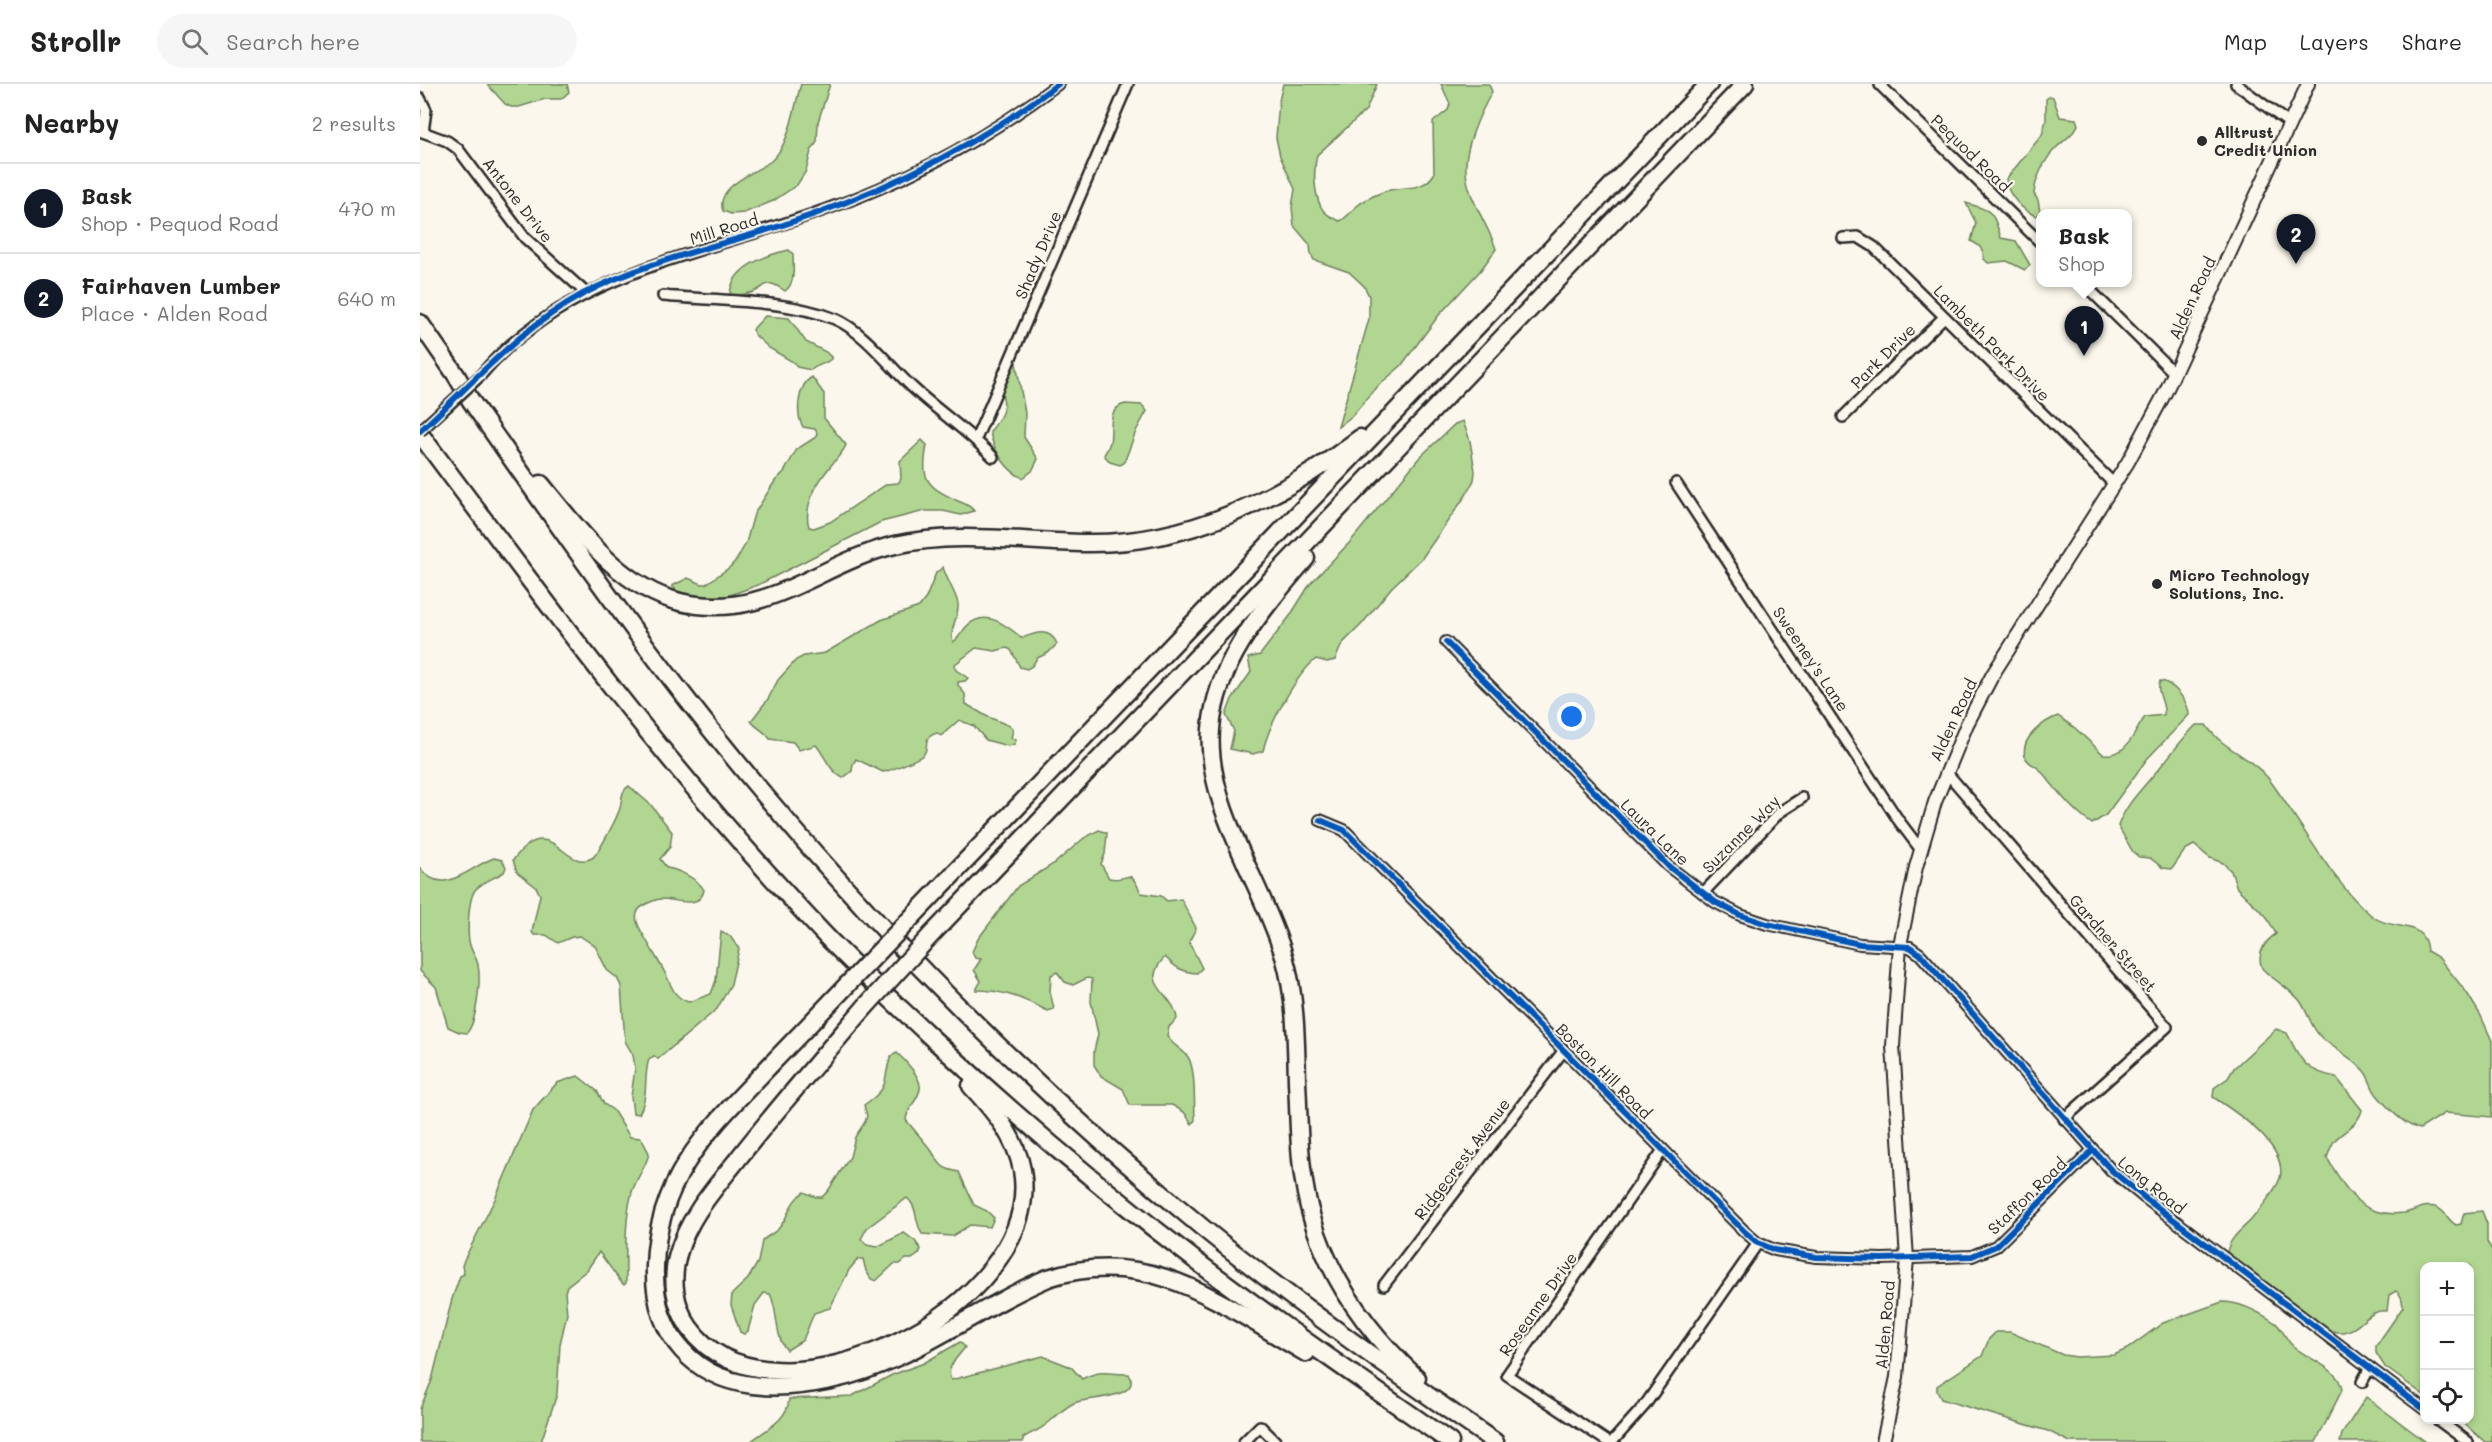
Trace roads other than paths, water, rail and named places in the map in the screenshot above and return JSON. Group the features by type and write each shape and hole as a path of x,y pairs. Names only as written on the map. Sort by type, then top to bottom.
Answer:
{"highway":[{"path":"1381,1394 1177,1281 1156,1274 1116,1268 1074,1271 1048,1278 899,1357 848,1376 797,1386 758,1386 730,1380 701,1367 676,1343 664,1322 657,1299 654,1272 656,1244 666,1202 683,1165 709,1129 1709,84"},
{"path":"900,1008 983,1100 1011,1138 1023,1178 1022,1206 1014,1232 1000,1258 968,1295 930,1325 887,1348 846,1363 805,1371 767,1370 740,1363 706,1346 684,1320 675,1287 676,1264 682,1244 700,1209 783,1102 932,934 1745,84"},
{"path":"420,324 591,573 716,736 802,839 924,972 1056,1100 1185,1212 1316,1315 1495,1442"},
{"path":"471,401 577,527 623,574 661,596 716,607 738,606 759,601 863,555 895,545 924,540 972,537 1105,543 1143,540 1183,530 1226,516 1290,485 1339,454 1405,402"},
{"path":"420,433 560,623 675,766 823,933 900,1008 1023,1121 1136,1215 1239,1294 1450,1442"},
{"path":"1364,483 1246,634 1233,655 1215,702 1211,731 1212,759 1223,806 1272,923 1288,974 1295,1023 1303,1180 1318,1238 1336,1277 1371,1330 1404,1365 1462,1419"}],"main road":[{"name":"Alden Road","path":"1882,1442 1897,1377 1907,1259 1893,1046 1900,945 1921,850 1935,802 1967,724 1993,674 2114,484 2174,373 2308,84"}],"street":[{"name":"Mill Road","path":"420,433 542,320 585,293 629,274 807,217 899,181 985,135 1058,84"},
{"name":"Shady Drive","path":"976,439 1128,84"},
{"path":"2236,84 2290,124"},
{"name":"Pequod Road","path":"1880,85 2036,238"},
{"name":"Antone Drive","path":"420,98 426,110 421,132 447,141 458,149 525,238 585,293"},
{"name":"Lambeth Park Drive","path":"1843,238 1858,237 1868,243 2114,484"},
{"path":"2087,287 2174,373"},
{"path":"663,296 778,306 835,320 852,330 923,397 976,439 993,457"},
{"name":"Park Drive","path":"1843,417 1944,317"},
{"name":"Sweeney's Lane","path":"1676,483 1899,821 1921,850"},
{"name":"Laura Lane","path":"1446,642 1668,866 1703,893 1740,915 1767,924 1860,944 1900,945"},
{"name":"Gardner Street","path":"1947,774 2167,1028 2064,1119"},
{"name":"Suzanne Way","path":"1703,893 1780,812 1802,798"},
{"name":"Boston Hill Road","path":"1320,820 1344,830 1758,1243 1775,1250 1816,1257 1907,1259"},
{"name":"Long Road","path":"1900,945 1910,947 1920,954 2092,1151 2145,1198 2420,1406"},
{"name":"Ridgecrest Avenue","path":"1384,1285 1564,1050"},
{"name":"Roseanne Drive","path":"1663,1150 1507,1375 1610,1442 1645,1405 1758,1243"},
{"name":"Staffon Road","path":"1907,1259 1972,1256 1988,1251 2003,1240 2092,1151"},
{"path":"2362,1382 2370,1368"},
{"path":"2445,1424 2468,1442"},
{"path":"1244,1442 1260,1426 1276,1442"}],"place":[{"name":"Alltrust Credit Union","path":"2202,141"},
{"name":"Fairhaven Lumber","path":"2296,264"},
{"name":"Bask","path":"2084,356"},
{"name":"Micro Technology Solutions, Inc.","path":"2157,584"}]}
